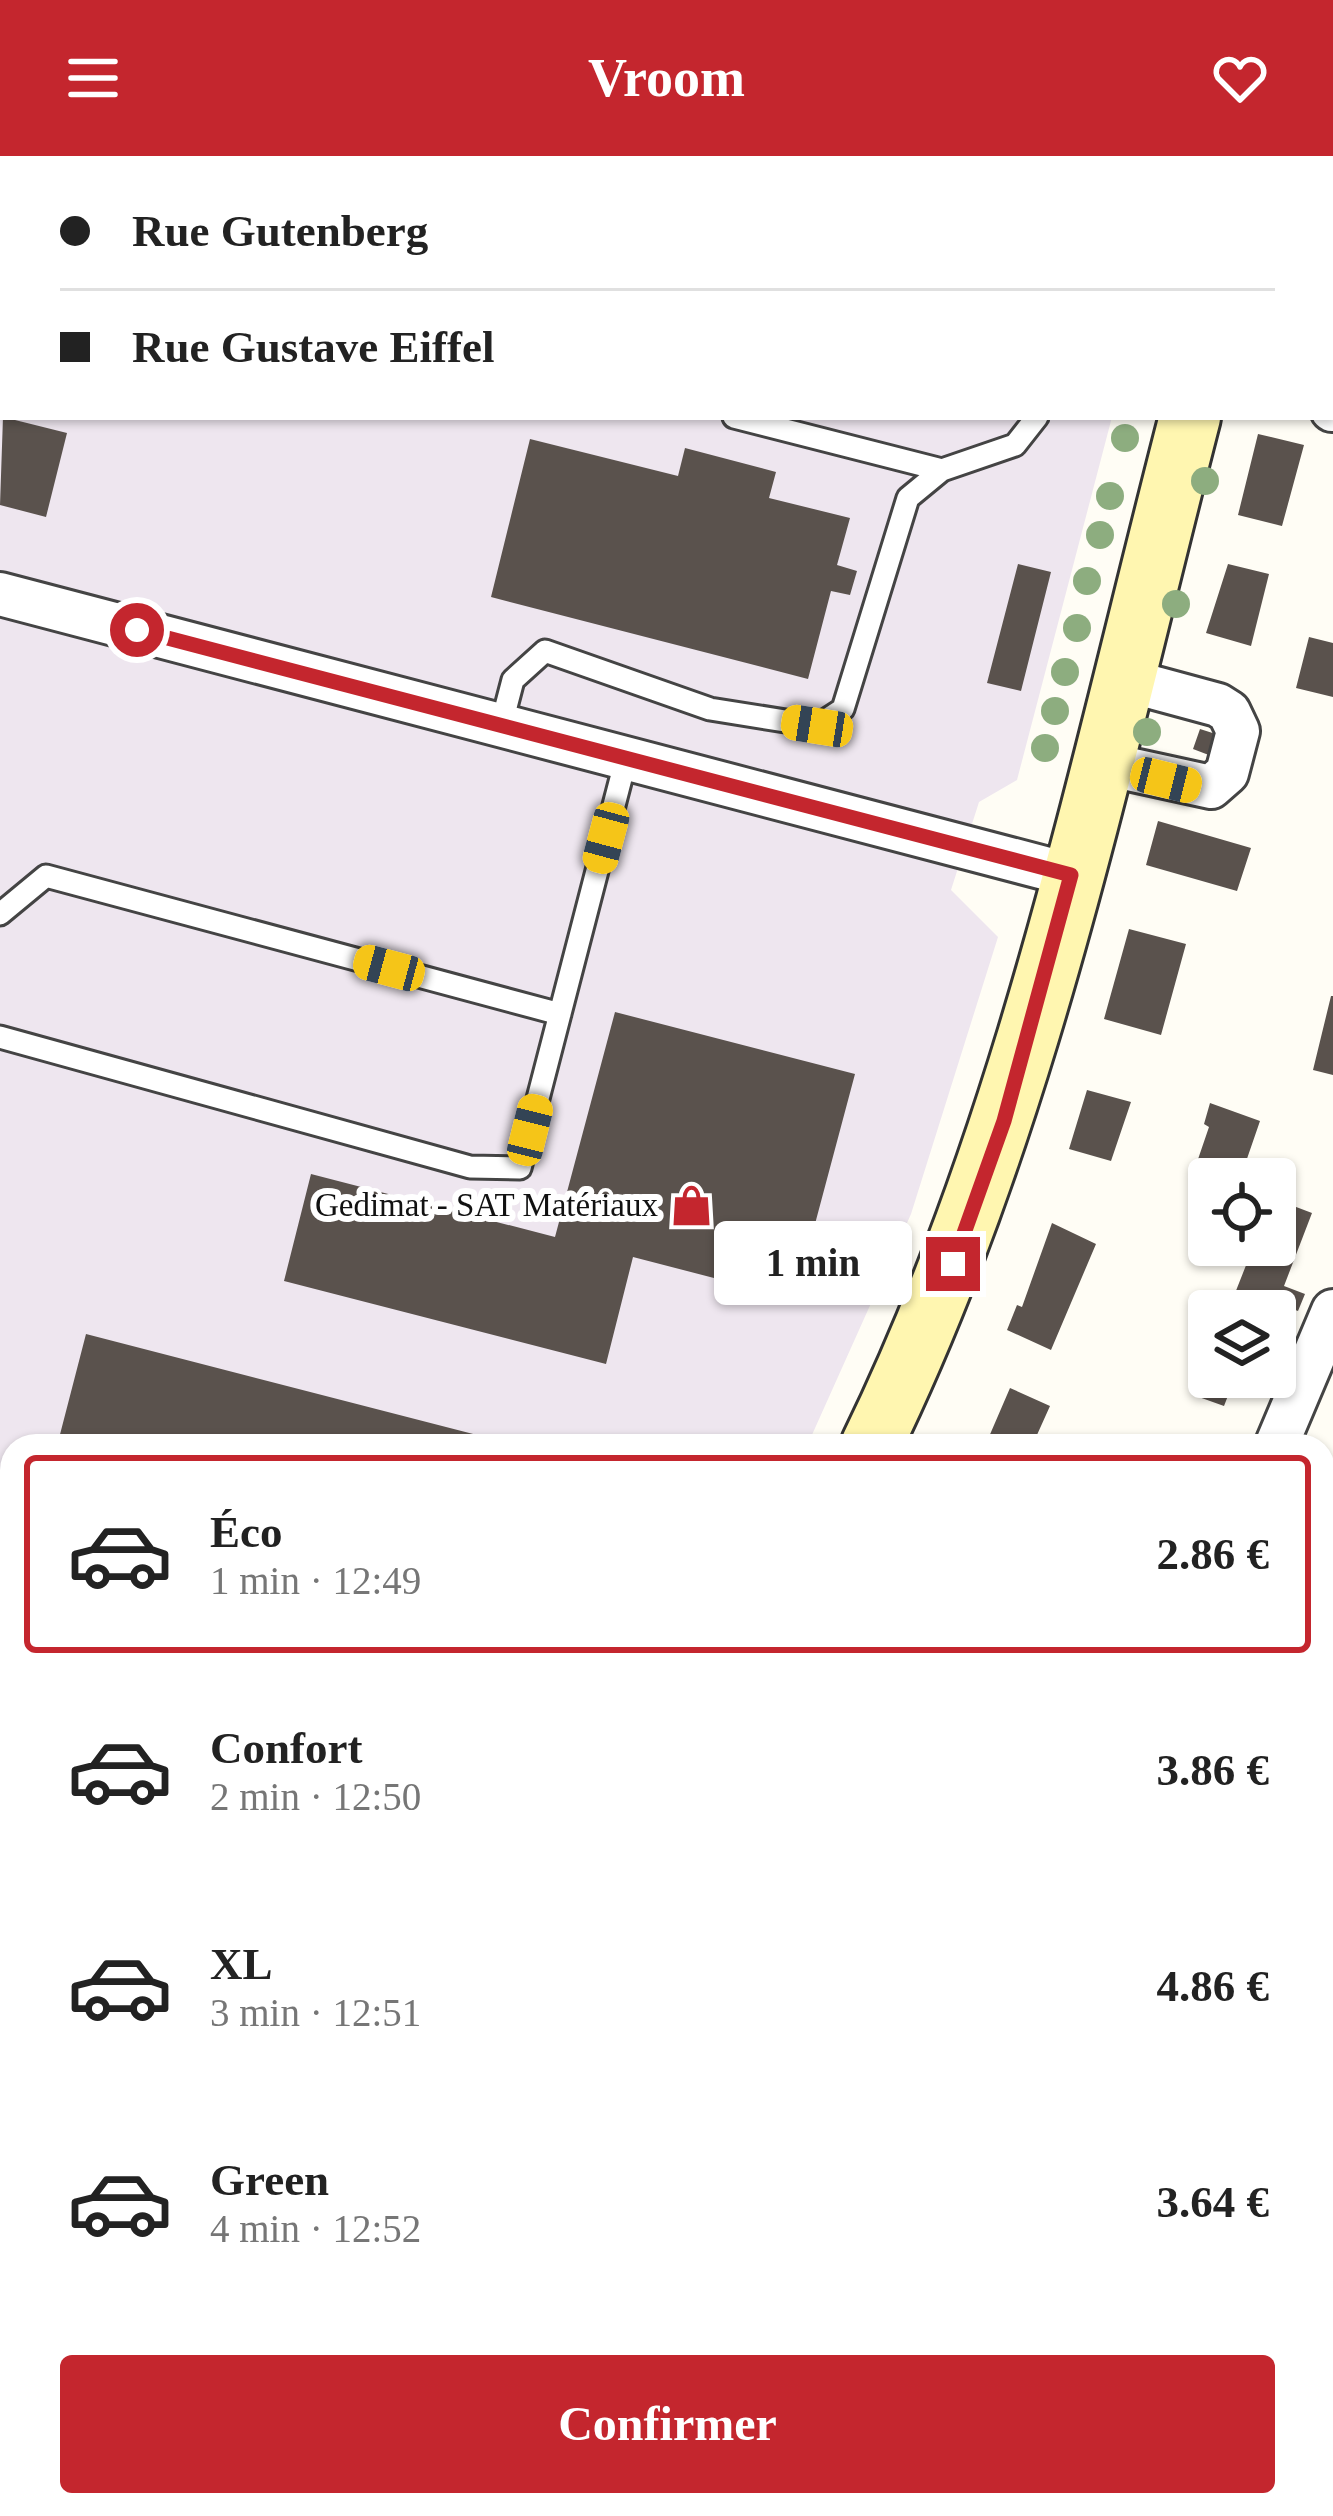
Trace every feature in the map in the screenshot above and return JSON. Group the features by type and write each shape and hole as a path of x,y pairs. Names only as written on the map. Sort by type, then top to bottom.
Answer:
{"street":[{"path":"877,1434 922,1339 979,1195 1027,1045 1189,420"},
{"path":"0,594 1071,875"},
{"path":"1100,763 1199,788 1221,781 1233,752 1238,731 1228,712 1122,679"},
{"path":"1281,1434 1333,1311"}],"lane":[{"path":"746,420 942,470"},
{"path":"501,726 514,680 545,651 710,710 817,726 843,709 908,498 942,470 1015,445 1035,420"},
{"path":"0,1037 470,1167 520,1168 626,759"},
{"path":"0,914 46,876 560,1014"}],"shaded area":[{"path":"0,420 1111,420 1017,780 979,802 951,890 998,937 911,1214 812,1434 0,1434"}],"building":[{"path":"3,420 67,433 46,517 0,505"},
{"path":"1258,434 1304,445 1282,526 1238,515"},
{"path":"530,439 678,476 685,448 776,472 769,498 850,518 837,565 857,571 850,595 831,591 808,679 491,597"},
{"path":"1018,564 1051,572 1021,691 987,683"},
{"path":"1228,564 1269,574 1251,646 1206,633"},
{"path":"1309,637 1333,643 1333,697 1296,688"},
{"path":"1200,729 1222,736 1214,757 1193,749"},
{"path":"1158,821 1251,848 1237,891 1146,865"},
{"path":"1129,929 1186,944 1161,1035 1104,1019"},
{"path":"1333,996 1333,1075 1313,1070"},
{"name":"Gedimat - SAT Matériaux","path":"615,1012 855,1074 795,1299 633,1257 606,1364 284,1281 311,1174 555,1237"},
{"path":"1087,1090 1131,1102 1111,1161 1069,1149"},
{"path":"1210,1103 1260,1121 1247,1158 1198,1158 1209,1127 1204,1124"},
{"path":"1296,1207 1312,1213 1296,1255"},
{"path":"1052,1223 1096,1244 1051,1350 1007,1330 1017,1305 1022,1307"},
{"path":"1246,1266 1292,1266 1284,1286 1294,1290 1236,1290"},
{"path":"1296,1291 1305,1294 1296,1310"},
{"path":"86,1334 473,1434 60,1434"},
{"path":"1010,1388 1050,1406 1037,1434 990,1434"},
{"path":"1202,1398 1227,1398 1224,1406"}],"place":[{"name":"Gedimat - SAT Matériaux","path":"692,1205"}],"route":[{"path":"137,630 1071,875 1004,1121 953,1264"}]}
